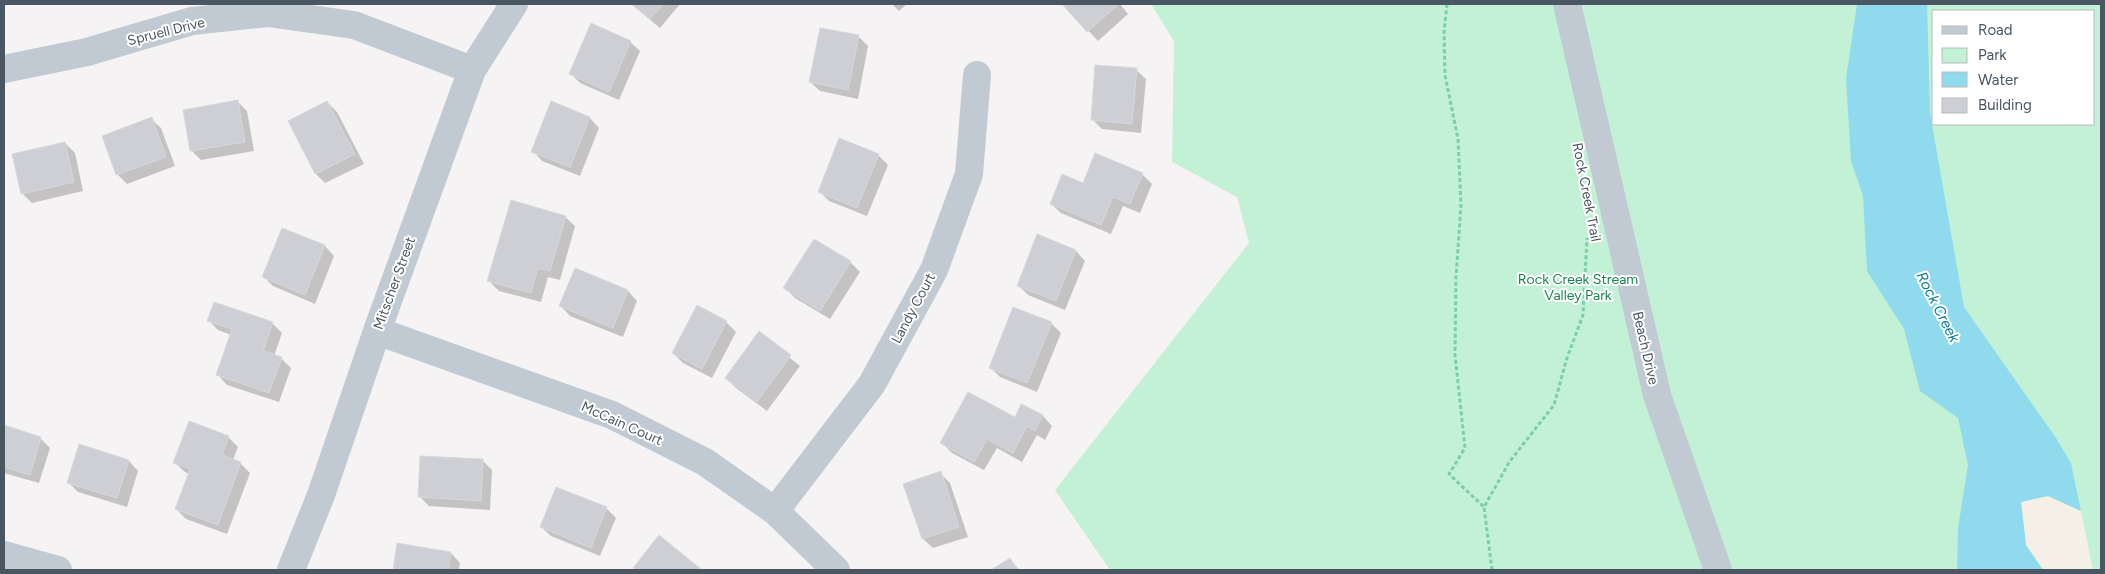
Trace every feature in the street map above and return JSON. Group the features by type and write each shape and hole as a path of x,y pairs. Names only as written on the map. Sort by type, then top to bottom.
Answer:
{"street":[{"name":"Mitscher Street","path":"291,570 321,495 376,331 472,70 514,4"},
{"name":"Beach Drive","path":"1566,4 1657,395 1718,570"},
{"name":"Spruell Drive","path":"4,69 86,52 192,22 268,13 354,25 472,70"},
{"name":"Landy Court","path":"775,511 872,384 934,270 970,174 977,75"},
{"name":"McCain Court","path":"376,331 612,415 704,462 775,511 836,570"},
{"path":"4,555 58,570"}],"path":[{"path":"1447,4 1444,32 1445,75 1458,139 1461,205 1456,277 1455,355 1465,448 1449,474 1484,507 1492,570"},
{"name":"Rock Creek Trail","path":"1484,507 1510,461 1554,405 1567,358 1583,315 1587,240 1585,230"}],"green space":[{"name":"Rock Creek Stream Valley Park","path":"1151,4 2101,4 2101,570 1110,570 1055,490 1249,243 1237,197 1172,162 1174,41"}],"sand":[{"path":"2048,496 2081,511 2093,570 2043,570 2026,545 2021,502"}],"water":[{"name":"Rock Creek","path":"1857,4 1927,4 1930,113 1964,307 2056,438 2071,463 2081,511 2048,496 2021,502 2026,545 2043,570 1957,570 1958,528 1968,465 1958,418 1920,391 1904,329 1867,271 1863,196 1851,161 1846,79"}],"building":[{"path":"632,4 663,4 650,19"},
{"path":"1062,4 1119,4 1087,32"},
{"path":"591,23 631,41 609,92 569,74"},
{"path":"820,28 859,35 848,90 809,82"},
{"path":"1095,65 1137,68 1132,124 1091,120"},
{"path":"238,100 245,142 190,151 183,110"},
{"path":"327,101 355,154 315,174 288,121"},
{"path":"551,101 590,117 570,167 531,152"},
{"path":"152,117 166,157 116,175 102,136"},
{"path":"839,138 879,154 857,208 818,192"},
{"path":"65,142 74,182 21,194 12,154"},
{"path":"1095,153 1143,173 1130,204 1113,197 1101,225 1050,204 1062,174 1083,183"},
{"path":"511,200 566,216 550,271 538,268 531,293 487,281"},
{"path":"282,228 325,245 305,295 262,277"},
{"path":"1037,234 1076,250 1056,301 1017,286"},
{"path":"814,239 851,261 820,311 783,288"},
{"path":"575,268 628,290 613,328 559,306"},
{"path":"214,302 273,322 263,351 282,357 269,393 216,375 232,329 207,321"},
{"path":"697,305 727,321 702,369 672,353"},
{"path":"1013,307 1052,322 1027,383 989,368"},
{"path":"759,331 791,355 757,402 725,378"},
{"path":"968,392 1015,417 1021,404 1043,415 1035,431 1027,426 1013,453 987,439 974,462 940,443"},
{"path":"189,421 229,436 222,455 241,462 218,525 175,509 190,469 173,463"},
{"path":"4,425 41,437 30,475 4,467"},
{"path":"79,444 129,460 117,498 67,483"},
{"path":"420,456 483,459 481,501 418,497"},
{"path":"941,471 959,527 922,539 903,484"},
{"path":"556,487 607,507 591,548 540,527"},
{"path":"659,535 702,570 637,570 633,568"},
{"path":"397,543 451,552 448,570 393,570"},
{"path":"1010,558 1018,570 991,570"}]}
